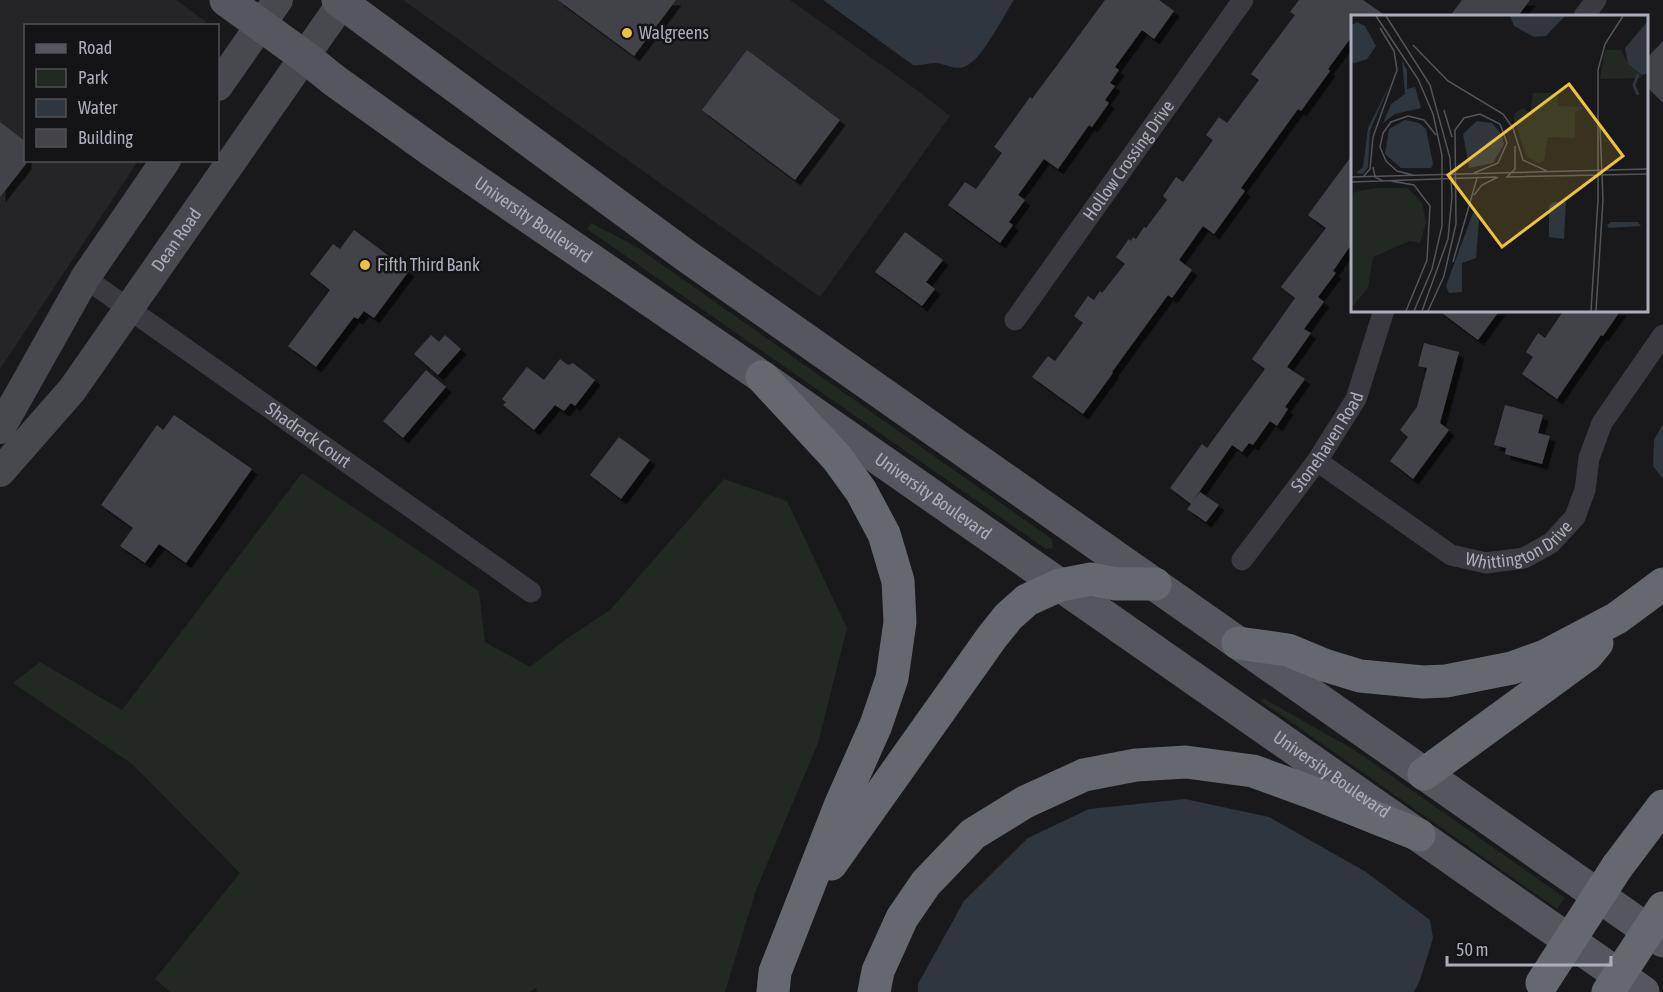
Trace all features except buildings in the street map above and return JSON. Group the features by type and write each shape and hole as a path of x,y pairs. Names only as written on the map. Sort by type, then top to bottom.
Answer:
{"highway":[{"path":"762,377 837,458 861,491 884,534 898,581 900,622 892,678 876,725 840,806 775,972 772,992"},
{"path":"804,902 1008,617 1027,600 1060,585 1091,579 1116,584 1155,584"},
{"path":"1238,643 1288,650 1324,665 1360,676 1413,682 1446,681 1492,673 1530,662 1617,618 1663,584"},
{"path":"1424,774 1587,655 1617,618"},
{"path":"874,992 878,971 902,918 926,883 973,834 1025,802 1084,776 1136,765 1186,762 1253,771 1419,835"},
{"path":"1539,987 1617,867 1663,806"},
{"path":"1608,992 1663,908"}],"main road":[{"name":"University Boulevard","path":"226,0 269,12 305,57 434,152 762,377 1643,992"},
{"path":"341,1 685,255 1663,941"},
{"name":"Dean Road","path":"0,472 72,390 305,57 341,1"},
{"path":"219,85 269,12"},
{"path":"0,429 85,278 165,162"}],"street":[{"name":"Hollow Crossing Drive","path":"1015,320 1243,0"},
{"path":"1585,15 1596,0"},
{"name":"Shadrack Court","path":"85,278 531,592"},
{"name":"Stonehaven Road","path":"1242,560 1317,461 1356,399 1383,312"},
{"name":"Whittington Drive","path":"1317,461 1451,555 1486,564 1524,558 1551,543 1575,517 1585,490 1589,458 1602,423 1663,335"}],"shaded area":[{"path":"0,0 176,0 205,21 205,24 24,24 24,162 137,162 0,369"},
{"path":"403,0 790,0 950,116 820,297"}],"green space":[{"path":"591,223 637,247 1052,539 1053,548 1046,549 587,229"},
{"path":"302,473 479,591 485,642 530,667 610,610 724,479 787,501 847,628 818,743 756,890 725,992 537,992 536,988 529,992 170,992 155,979 240,873 132,764 13,683 40,662 122,710"},
{"path":"1263,698 1356,751 1565,898 1557,909 1261,701"}],"water":[{"path":"823,0 1014,0 978,56 964,67 957,68 936,63 913,65"},
{"path":"1663,424 1663,479 1653,466 1654,440"},
{"path":"1185,799 1269,817 1366,872 1430,920 1433,938 1414,992 918,992 918,984 964,901 1028,838 1089,809"}],"place":[{"name":"Walgreens","path":"627,33"},
{"name":"Fifth Third Bank","path":"365,265"}]}
